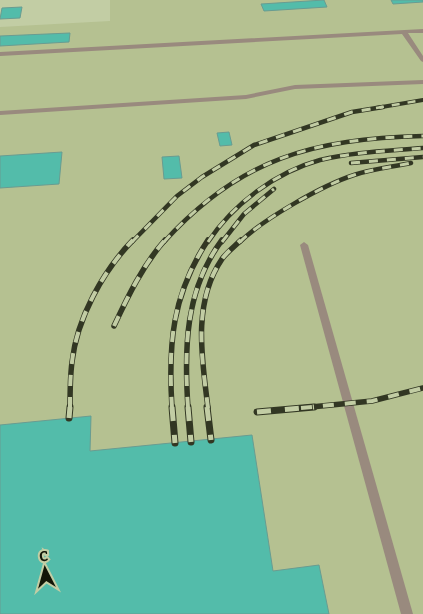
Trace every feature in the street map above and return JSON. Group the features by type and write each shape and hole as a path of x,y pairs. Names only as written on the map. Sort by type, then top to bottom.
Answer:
{"lane":[{"path":"0,54 423,31"},
{"path":"404,32 423,60"},
{"path":"0,112 246,97 295,87 423,82"},
{"path":"304,245 407,614"}],"shaded area":[{"path":"110,0 423,0 423,614 0,614 0,27 110,21"}],"building":[{"path":"324,0 327,7 264,11 261,4"},
{"path":"391,0 423,0 423,2 393,4"},
{"path":"22,7 20,18 0,19 2,8"},
{"path":"70,33 69,42 0,46 0,36"},
{"path":"229,132 232,145 220,146 217,133"},
{"path":"62,152 59,184 0,188 0,156"},
{"path":"179,156 182,178 164,179 162,157"},
{"path":"91,416 90,451 252,435 273,571 319,565 329,614 0,614 0,425"}],"railway":[{"path":"376,108 423,100"},
{"path":"132,242 177,196 202,177 254,145 352,112 383,107"},
{"path":"164,242 192,213 221,190 250,172 281,159 313,149 347,142 423,136"},
{"path":"208,242 230,215 257,191 304,165 346,155 423,148"},
{"path":"351,163 423,157"},
{"path":"240,242 278,213 326,186 361,173 411,163"},
{"path":"222,242 244,214 274,189"},
{"path":"70,407 70,379 79,329 93,296 102,281 122,252 133,240"},
{"path":"114,326 143,270 165,240"},
{"path":"172,408 171,362 175,321 187,280 208,240"},
{"path":"188,408 187,342 194,299 210,259 222,240"},
{"path":"208,408 202,351 203,313 206,294 222,259 241,240"},
{"path":"301,408 372,401 423,388"},
{"path":"69,418 70,407"},
{"path":"172,407 175,443"},
{"path":"188,407 191,442"},
{"path":"207,407 211,440"},
{"path":"257,412 314,407"}]}
